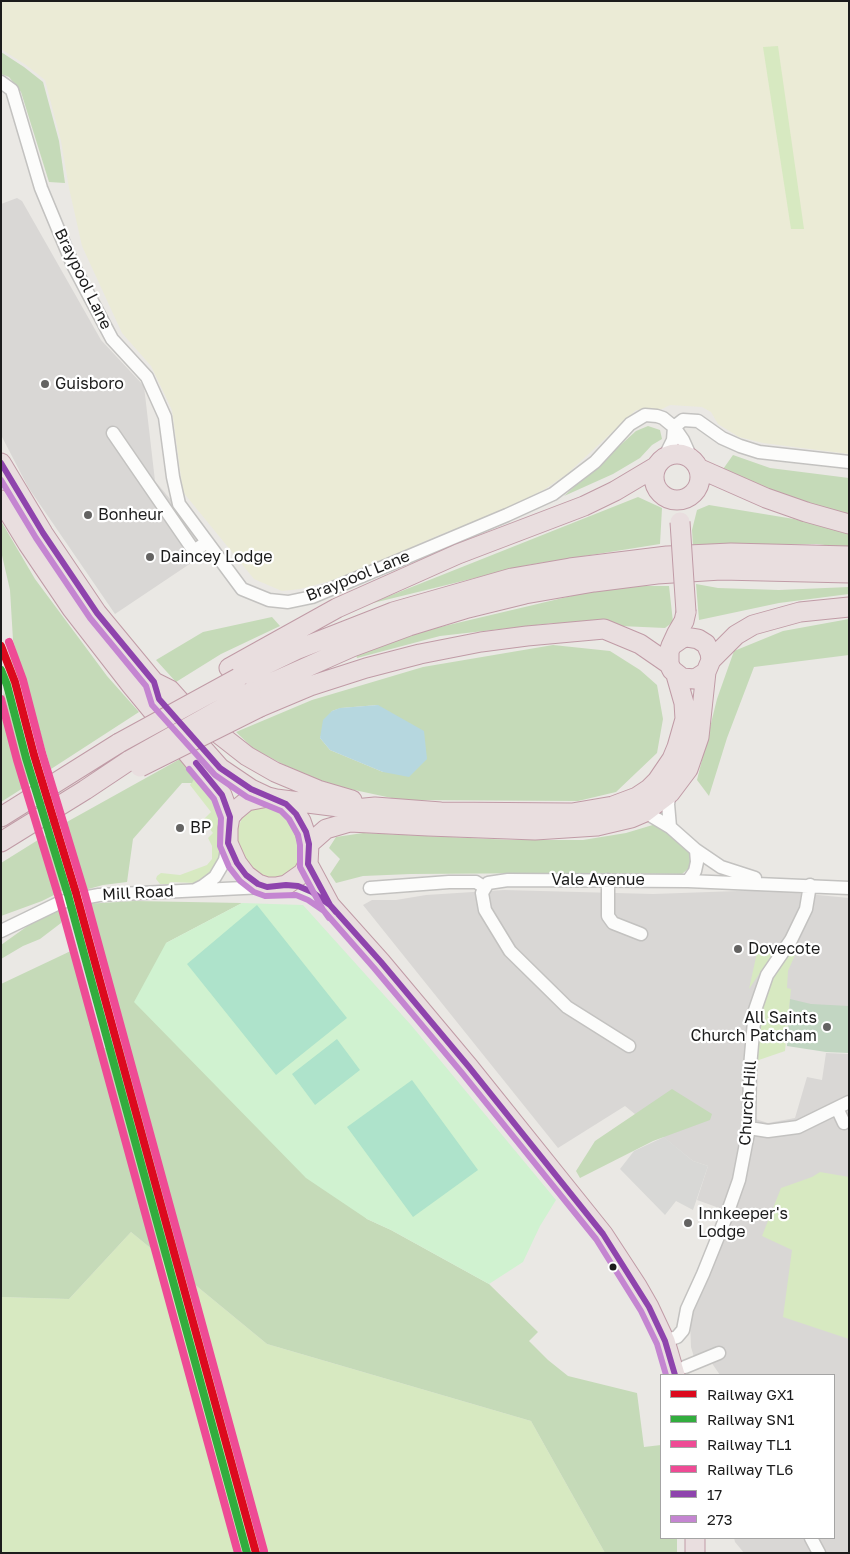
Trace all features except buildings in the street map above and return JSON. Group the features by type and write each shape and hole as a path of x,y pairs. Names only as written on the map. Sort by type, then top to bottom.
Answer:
{"highway":[{"path":"234,673 336,608 458,554 584,506 615,491 670,455 678,454 766,498 849,524"},
{"path":"660,462 654,472 655,486 659,492 679,499 698,488 700,481 695,464"},
{"path":"1,463 44,533 97,613 154,682 170,690 187,709 241,751 275,772 318,790 375,807"},
{"path":"230,817 241,805 248,801 272,798 355,809 375,807 441,812 572,813 613,806 637,797 649,789 672,760 685,719 684,703 672,662 686,612 680,522 682,510 679,499"},
{"path":"1,500 72,609 222,795 230,817 228,843 237,863 246,875 258,884 266,887 298,886 330,905"},
{"path":"1,817 119,743 169,704 234,673 392,612 512,578 570,568 667,556 730,552 849,556"},
{"path":"1,842 85,790 352,646 409,626 468,608 525,594 594,582 721,570 849,573"},
{"path":"255,700 420,654 480,642 604,630 616,633 640,644 672,662 688,680 701,676 708,659 736,635 753,625 800,612 849,607"},
{"path":"309,844 326,828 350,822 535,830 597,826 631,818 644,812 670,793 688,768 699,737 708,659 686,612"},
{"path":"579,632 603,636 616,641 643,655 654,664 669,684 680,734"},
{"path":"672,662 681,639 686,637 698,638 708,659"},
{"path":"154,682 158,699 220,768 251,789 291,807 296,814 306,832 309,844 308,864 303,873 286,885"},
{"path":"308,864 330,905 381,962 469,1067 603,1234 638,1286 681,1370"},
{"path":"695,1553 696,1539"}],"street":[{"name":"Braypool Lane","path":"1,82 12,90 41,188 74,265 112,339 147,377 165,417 173,477 179,504 242,589 269,600 288,602 312,597 507,515 552,494 595,462 630,424 639,418 657,416 663,418 674,427"},
{"path":"660,462 673,440 674,427 683,420 698,421 722,438 759,452 849,462"},
{"path":"674,427 695,464"},
{"path":"113,433 194,551 207,542"},
{"path":"670,793 668,804 670,827"},
{"name":"Vale Avenue","path":"644,812 670,827 696,850 721,867 745,876 776,884"},
{"name":"Mill Road","path":"192,890 203,886 215,878 225,860 228,843"},
{"path":"688,881 695,871 697,862 696,850"},
{"name":"Vale Avenue","path":"484,887 488,884 508,880 608,880 810,885 849,888"},
{"path":"608,880 608,916 613,923 641,934"},
{"path":"370,888 449,882 476,882 484,887 482,893 485,910 510,950 567,1007 629,1046"},
{"name":"Church Hill","path":"665,1341 677,1337 683,1330 687,1309 720,1234 739,1180 749,1128 750,1068 755,1010 767,975 791,940 806,910 810,885"},
{"name":"Mill Road","path":"1,931 61,902 111,894 266,887"},
{"path":"749,1128 768,1131 798,1127 849,1102"},
{"path":"837,1108 844,1123"},
{"path":"681,1370 719,1353"},
{"path":"811,1539 818,1553"}],"shaded area":[{"path":"17,198 22,201 101,340 144,386 155,481 212,549 115,614 28,487 1,435 1,204"},
{"path":"504,890 653,894 766,890 849,898 849,1006 787,1008 752,1003 749,1117 768,1123 795,1118 807,1077 822,1080 826,1053 849,1054 849,1553 744,1553 735,1542 734,1539 835,1539 835,1374 719,1374 709,1359 696,1364 691,1347 690,1321 697,1295 733,1213 697,1200 708,1166 693,1161 625,1106 558,1148 363,905 372,900 396,900 426,895"},
{"path":"84,904 123,1037 128,1043 99,1066 66,953 71,951 61,910"},
{"path":"664,1137 693,1161 708,1166 693,1210 676,1201 665,1215 620,1169 634,1151"}],"green space":[{"path":"1,1 849,1 849,454 763,443 739,437 718,424 711,412 702,407 670,405 660,410 636,410 567,474 545,489 506,509 437,536 341,578 300,589 282,591 254,579 183,492 172,410 151,366 122,333 82,246 61,141 45,80 1,49"},
{"path":"778,46 804,229 791,229 763,47"},
{"path":"1,52 43,82 59,141 65,183 49,182 21,92 9,77 1,74"},
{"path":"648,426 660,430 662,439 652,445 640,458 613,474 564,496 636,431"},
{"path":"733,455 770,468 849,478 849,514 786,497 721,472"},
{"path":"638,497 662,508 660,544 528,565 369,604"},
{"path":"709,505 794,519 849,533 849,548 817,544 693,546 692,530 697,510"},
{"path":"1,521 35,579 107,676 139,712 51,769 13,640 10,590 1,551"},
{"path":"696,584 718,588 779,590 849,587 849,594 779,603 699,620"},
{"path":"636,586 669,586 673,622 665,628 554,623 440,636 357,658 355,652 419,632 584,593"},
{"path":"272,617 280,626 221,654 176,682 156,660 203,632"},
{"path":"849,619 849,655 754,667 727,738 709,796 697,780 717,699 734,651 783,631"},
{"path":"13,640 24,679 5,686 8,670"},
{"path":"553,645 610,651 640,670 657,685 663,719 657,753 616,792 578,801 401,800 317,782 254,749 236,732 312,700 423,667","holes":["378,705 383,772 330,750 320,738 332,711 341,708"]},
{"path":"4,692 31,783 1,802 1,704"},
{"path":"180,759 195,777 192,783 182,783 133,839 127,882 103,885 81,891 65,823"},
{"path":"197,774 211,790 222,813 221,858 213,875 196,883 170,882 169,884 160,884 156,879 161,873 180,875 207,865 212,859 212,846 208,838 213,833 203,820 211,812 190,785"},
{"path":"261,806 273,806 284,811 301,837 301,861 295,870 287,875 267,878 259,875 248,866 240,852 237,840 238,828 242,818 251,810"},
{"path":"656,824 692,854 692,862 689,868 682,874 411,874 363,876 336,883 330,874 340,859 329,848 336,837 363,833 512,840 583,840 626,833"},
{"path":"46,835 64,890 42,901 1,916 1,863"},
{"path":"135,901 242,903 166,943 367,1219 391,1230 489,1284 538,1332 529,1341 568,1376 637,1393 644,1447 660,1445 660,1539 677,1539 677,1553 605,1553 531,1421 267,1344 131,1232 69,1299 1,1297 1,984 75,949 104,1048 120,1045 124,1041 84,904"},
{"path":"242,903 303,905 411,1025 556,1200 540,1226 523,1262 489,1284 391,1230 367,1219 306,1178 134,1002 166,943"},
{"path":"257,905 347,1018 276,1075 187,964"},
{"path":"61,908 63,915 61,923 40,939 23,946 1,959 1,945 47,912"},
{"path":"758,948 777,948 749,989"},
{"path":"789,951 795,955 788,971 787,988 791,989 785,1051 753,1062 760,1005 777,967"},
{"path":"790,999 811,1004 849,1006 849,1053 826,1052 787,1046"},
{"path":"337,1039 360,1070 315,1105 292,1074"},
{"path":"412,1080 478,1170 413,1217 347,1127"},
{"path":"672,1089 712,1114 710,1120 653,1141 580,1178 576,1171 595,1141"},
{"path":"820,1172 849,1177 849,1339 783,1317 792,1250 762,1236 781,1188 812,1177"},
{"path":"131,1232 267,1344 531,1421 605,1553 1,1553 1,1297 69,1299"}],"water":[{"path":"378,705 424,731 427,759 409,777 383,772 330,750 320,738 323,720 332,711 340,708"}],"pier":[{"path":"51,771 64,823 46,833 31,784"}],"rail line":[{"name":"TL1","path":"9,642 23,680 42,753 84,891 264,1551"},
{"name":"GX1","path":"1,646 15,682 34,755 76,893 256,1553"},
{"name":"SN1","path":"1,670 68,895 247,1553"},
{"name":"TL6","path":"1,699 17,760 59,898 238,1553"}],"transit line":[{"name":"17","path":"1,463 43,533 97,613 154,682 159,699 220,768 251,789 286,804 296,814 306,832 309,844 308,864 330,905 381,962 469,1067 603,1234 649,1307 665,1341 675,1374"},
{"name":"273","path":"1,480 36,538 90,618 146,686 152,705 215,775 247,797 281,811 289,819 298,835 300,867 323,910 462,1073 596,1239 641,1311 657,1344 666,1374"},
{"name":"17","path":"196,763 222,795 230,817 228,843 237,863 246,875 258,884 267,887 298,886 312,892 330,905 336,912"},
{"name":"273","path":"189,769 214,799 221,818 220,846 229,867 240,881 254,892 265,896 296,895 308,900 324,911 329,918"}],"place":[{"name":"Guisboro","path":"45,384"},
{"name":"Bonheur","path":"88,515"},
{"name":"Daincey Lodge","path":"150,557"},
{"name":"BP","path":"180,828"},
{"name":"Dovecote","path":"738,949"},
{"name":"All Saints Church Patcham","path":"827,1027"},
{"name":"Innkeeper's Lodge","path":"688,1223"}]}
